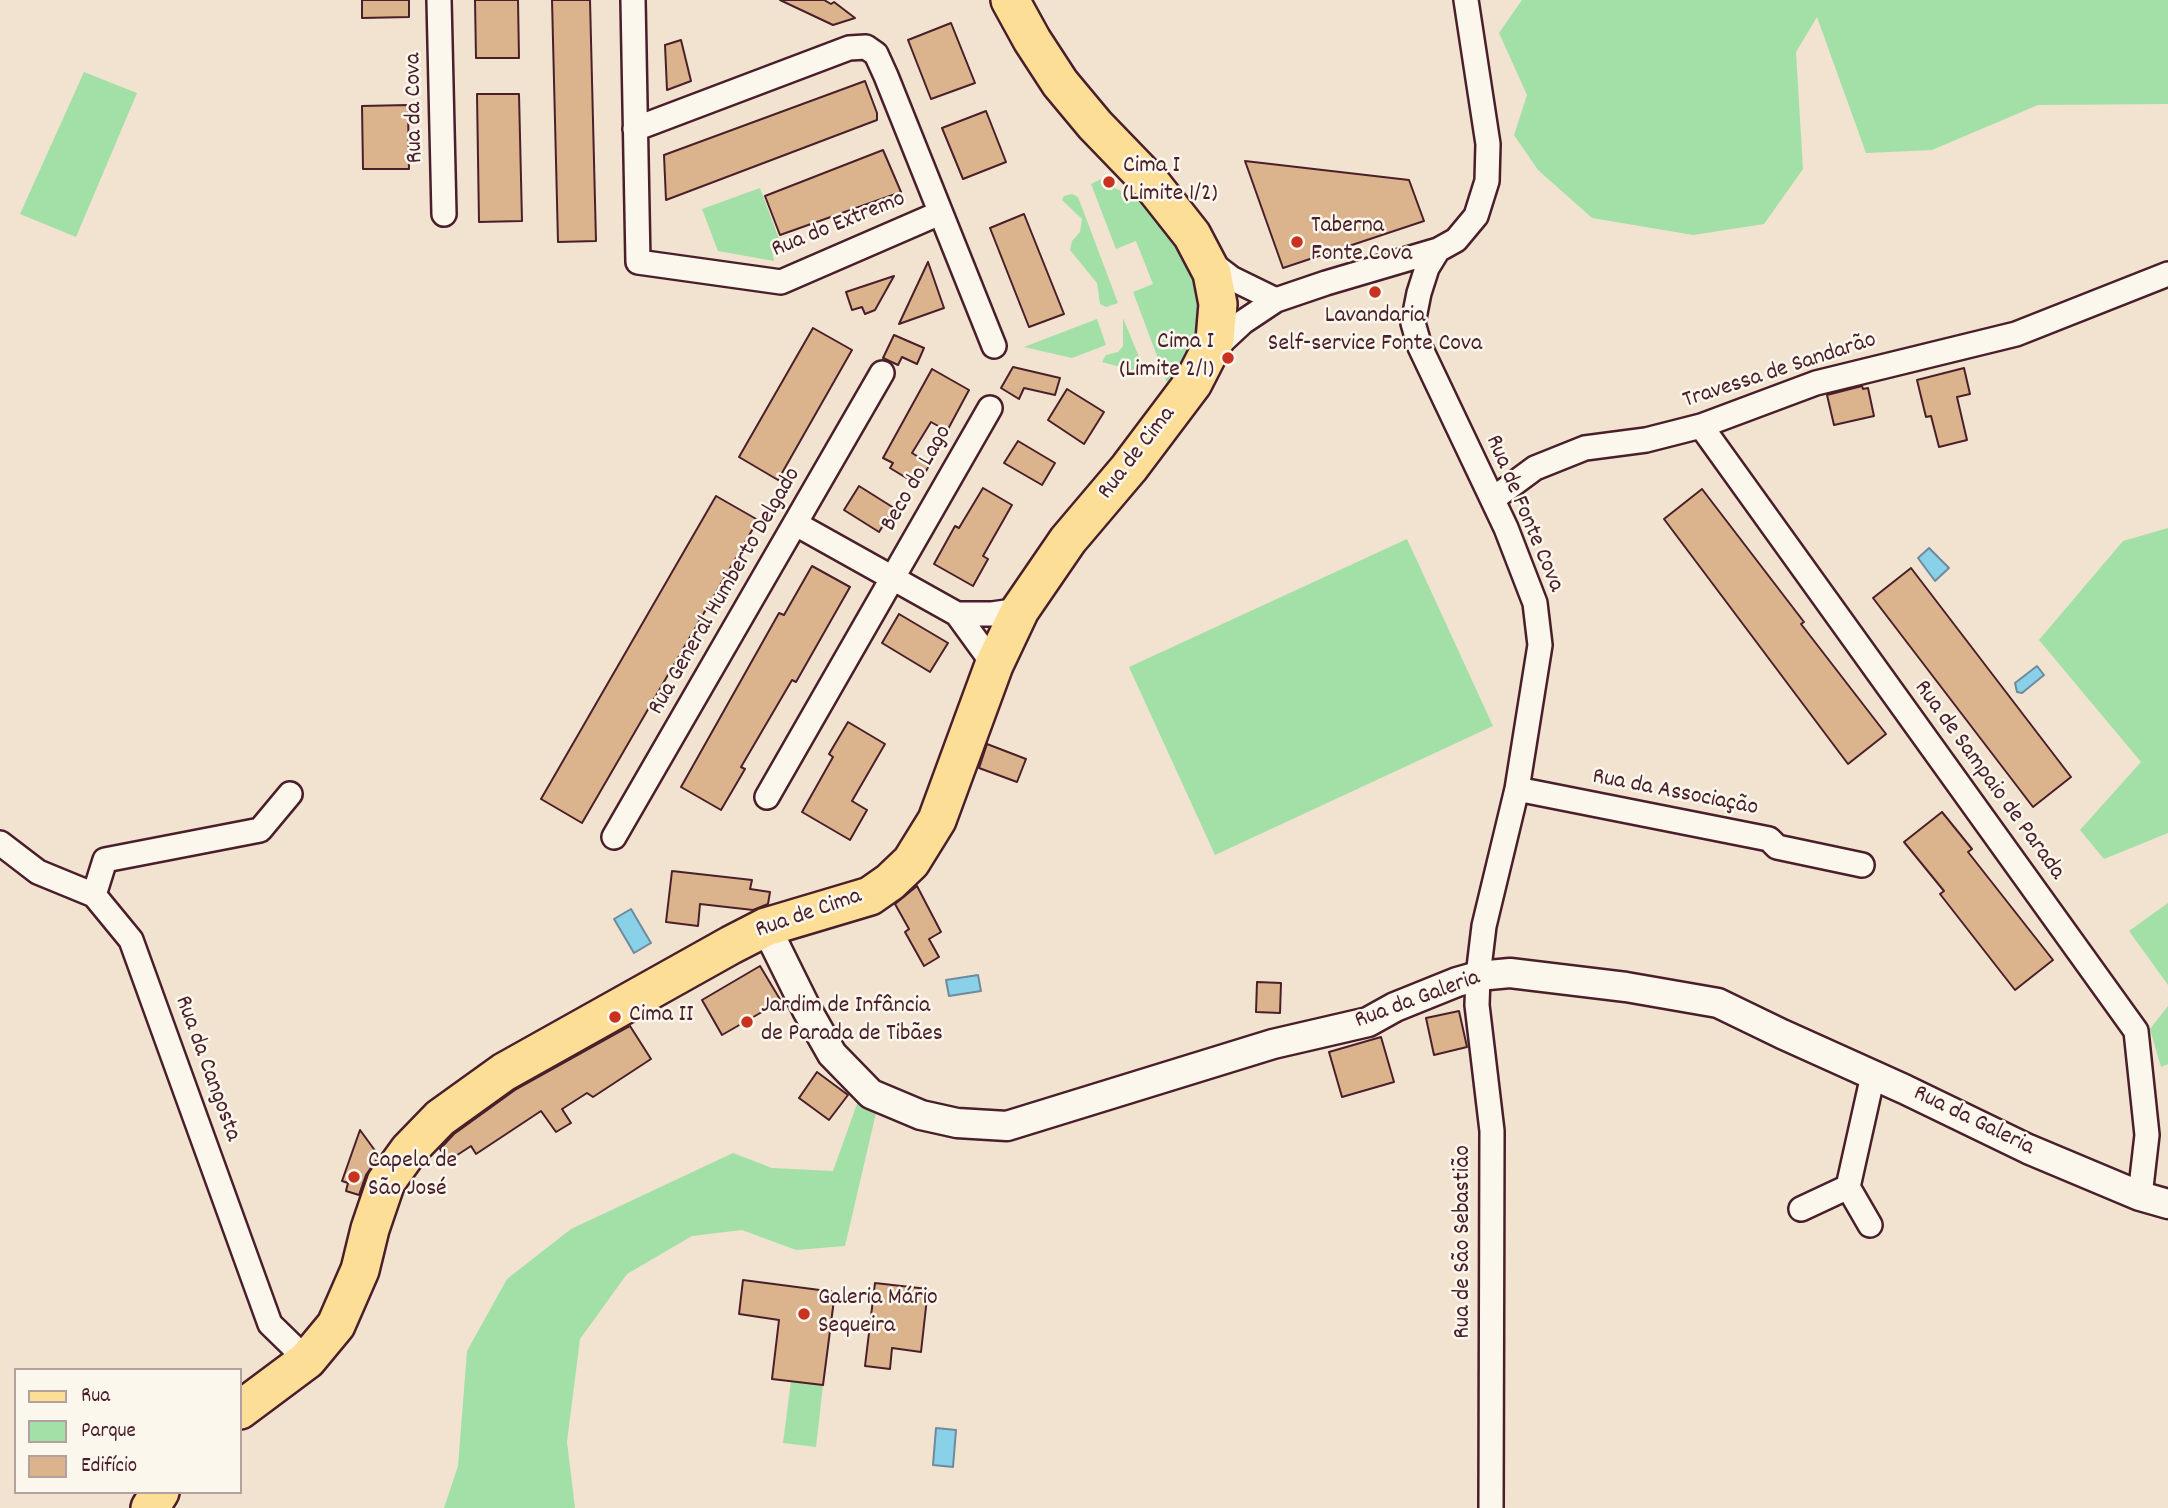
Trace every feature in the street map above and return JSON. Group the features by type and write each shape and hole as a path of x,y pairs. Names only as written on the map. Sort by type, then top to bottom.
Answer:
{"main road":[{"name":"Rua de Cima","path":"242,1409 307,1360 336,1325 360,1270 386,1182 409,1150 440,1118 504,1072 766,927 870,896 911,862 937,820 995,665 1020,610 1068,540 1129,468 1193,383 1215,340 1218,304 1212,273 1192,235 1151,183 1095,125 1060,83 1010,0"}],"street":[{"name":"Rua da Cova","path":"439,0 444,214"},
{"name":"Rua do Extremo","path":"633,0 638,262 782,282 940,213"},
{"path":"1205,360 1229,333 1276,300 1438,250 1456,240 1476,216 1487,181 1488,144 1466,0"},
{"name":"Rua do Extremo","path":"635,129 849,48 866,47 876,54 881,65 994,346"},
{"name":"Rua de Fonte Cova","path":"1438,250 1427,268 1413,323 1420,347 1506,528 1535,603 1540,645 1517,789 1484,926 1478,976"},
{"path":"1203,257 1231,278 1276,300"},
{"name":"Travessa de Sandarão","path":"1493,499 1535,468 1585,447 1646,440 1701,426 1816,383 2015,334 2168,274"},
{"name":"Rua General Humberto Delgado","path":"614,837 882,373"},
{"name":"Beco do Lago","path":"767,797 990,408"},
{"name":"Rua de Sampaio de Parada","path":"1701,426 2136,1031 2147,1135 2140,1196"},
{"path":"796,524 957,614 995,665"},
{"path":"957,614 992,614 1020,610"},
{"name":"Rua da Associação","path":"1517,789 1769,839 1777,847 1862,865"},
{"path":"94,895 105,860 260,830 290,794"},
{"name":"Rua da Cangosta","path":"0,843 38,872 94,895 131,940 270,1324 307,1360"},
{"name":"Rua da Galeria","path":"766,927 832,1054 870,1094 921,1115 957,1123 1007,1126 1273,1044 1368,1022 1395,1007 1478,976 1510,973 1718,1003 2028,1149 2140,1196 2168,1204"},
{"name":"Rua de São Sebastião","path":"1478,976 1476,1005 1492,1131 1491,1508"},
{"path":"1870,1225 1848,1188 1873,1075"},
{"path":"1801,1209 1848,1188"}],"green space":[{"path":"1522,0 2168,0 2168,104 2038,105 1932,150 1866,153 1817,17 1796,52 1803,169 1764,224 1693,235 1592,218 1538,170 1514,135 1527,95 1499,33"},
{"path":"84,72 137,93 76,237 20,214"},
{"path":"1109,175 1115,188 1121,191 1135,189 1175,239 1200,285 1204,325 1174,389 1168,385 1133,292 1153,284 1136,241 1116,249 1091,184"},
{"path":"760,188 782,247 772,250 774,261 718,251 702,209"},
{"path":"1072,194 1078,197 1118,303 1106,307 1100,304 1097,283 1070,250 1072,241 1080,232 1082,219 1062,200 1064,196"},
{"path":"1123,318 1146,374 1102,362 1106,355 1118,352 1123,346"},
{"path":"1097,319 1106,345 1072,358 1024,347"},
{"path":"2168,528 2168,833 2104,859 2080,830 2141,762 2039,640 2123,541"},
{"path":"1407,539 1493,726 1215,855 1129,667"},
{"path":"2168,903 2168,985 2129,931"},
{"path":"2168,1006 2168,1064 2161,1067 2150,1029"},
{"path":"858,1101 876,1113 845,1246 796,1250 742,1230 692,1236 627,1274 580,1339 567,1442 575,1508 444,1508 458,1466 467,1351 507,1279 571,1229 733,1153 772,1168 833,1171"},
{"path":"791,1381 823,1385 816,1447 783,1443"}],"water":[{"path":"1929,548 1949,568 1935,581 1918,558"},
{"path":"2037,666 2044,675 2022,693 2017,692 2015,683"},
{"path":"631,909 651,943 634,953 614,919"},
{"path":"978,975 981,991 949,996 946,980"},
{"path":"936,1428 956,1430 953,1467 933,1465"}],"building":[{"path":"362,0 409,0 409,17 362,18"},
{"path":"475,0 518,0 519,58 476,58"},
{"path":"552,0 590,0 596,241 558,242"},
{"path":"780,0 824,0 831,4 834,2 855,18 833,25"},
{"path":"951,23 975,83 931,99 908,40"},
{"path":"681,40 691,81 667,90 665,45"},
{"path":"865,81 877,120 666,200 664,155"},
{"path":"477,94 519,94 522,221 479,222"},
{"path":"408,105 409,169 363,169 362,106"},
{"path":"986,111 1006,162 963,179 942,128"},
{"path":"883,150 901,192 780,235 765,196"},
{"path":"1245,161 1409,180 1424,221 1283,268"},
{"path":"1024,214 1064,314 1029,327 990,228"},
{"path":"928,262 944,308 899,324 913,294"},
{"path":"894,276 875,310 865,314 862,307 852,310 846,292"},
{"path":"813,328 852,350 778,480 739,457"},
{"path":"894,335 924,348 917,364 902,357 898,365 883,358"},
{"path":"1013,367 1060,378 1055,395 1024,388 1019,399 1001,388"},
{"path":"1964,368 1970,394 1957,397 1967,440 1939,447 1931,416 1926,417 1917,380"},
{"path":"932,369 969,390 947,431 931,422 912,453 930,464 918,485 890,468 893,463 883,458"},
{"path":"1862,386 1863,389 1868,388 1874,416 1834,425 1827,395"},
{"path":"1067,389 1104,412 1084,444 1048,420"},
{"path":"1018,441 1055,463 1042,485 1004,463"},
{"path":"859,486 894,508 879,532 844,510"},
{"path":"983,488 1012,505 983,556 988,559 973,586 934,564 955,526 959,528"},
{"path":"1702,489 1886,734 1848,764 1664,519"},
{"path":"716,496 758,520 582,823 541,799"},
{"path":"812,566 850,587 796,682 792,680 741,767 745,769 721,810 681,787 779,613 784,615"},
{"path":"1911,568 2071,777 2033,807 1873,598"},
{"path":"899,614 948,643 930,672 882,643"},
{"path":"848,722 885,744 852,801 867,810 850,840 802,812 833,757 829,754"},
{"path":"987,744 1026,759 1017,782 979,768"},
{"path":"1942,812 1972,849 1968,852 2053,960 2015,990 1940,894 1944,891 1904,842"},
{"path":"672,871 752,880 750,889 770,892 768,904 753,910 700,904 698,926 666,922"},
{"path":"917,886 941,932 929,939 939,957 924,966 905,932 909,929 895,904"},
{"path":"760,966 781,1001 722,1035 702,1000"},
{"path":"1257,982 1281,983 1280,1013 1256,1012"},
{"path":"1459,1011 1467,1047 1434,1055 1426,1018"},
{"path":"630,1026 651,1059 593,1097 587,1093 562,1109 571,1123 556,1132 541,1111 476,1154 471,1146 448,1161 440,1149 454,1134 515,1090"},
{"path":"1381,1037 1394,1082 1342,1097 1329,1052"},
{"path":"817,1072 848,1095 829,1120 799,1098"},
{"path":"360,1130 379,1156 366,1175 359,1195 346,1191 348,1183 342,1181"},
{"path":"743,1280 835,1292 823,1385 772,1379 779,1320 739,1314"},
{"path":"875,1283 928,1289 921,1352 892,1348 890,1369 865,1366"}],"place":[{"name":"Cima I (Limite 1/2)","path":"1109,182"},
{"name":"Taberna Fonte Cova","path":"1297,242"},
{"name":"Lavandaria Self-service Fonte Cova","path":"1375,292"},
{"name":"Cima I (Limite 2/1)","path":"1228,358"},
{"name":"Cima II","path":"615,1017"},
{"name":"Jardim de Infância de Parada de Tibães","path":"747,1022"},
{"name":"Capela de São José","path":"354,1177"},
{"name":"Galeria Mário Sequeira","path":"804,1314"}]}
